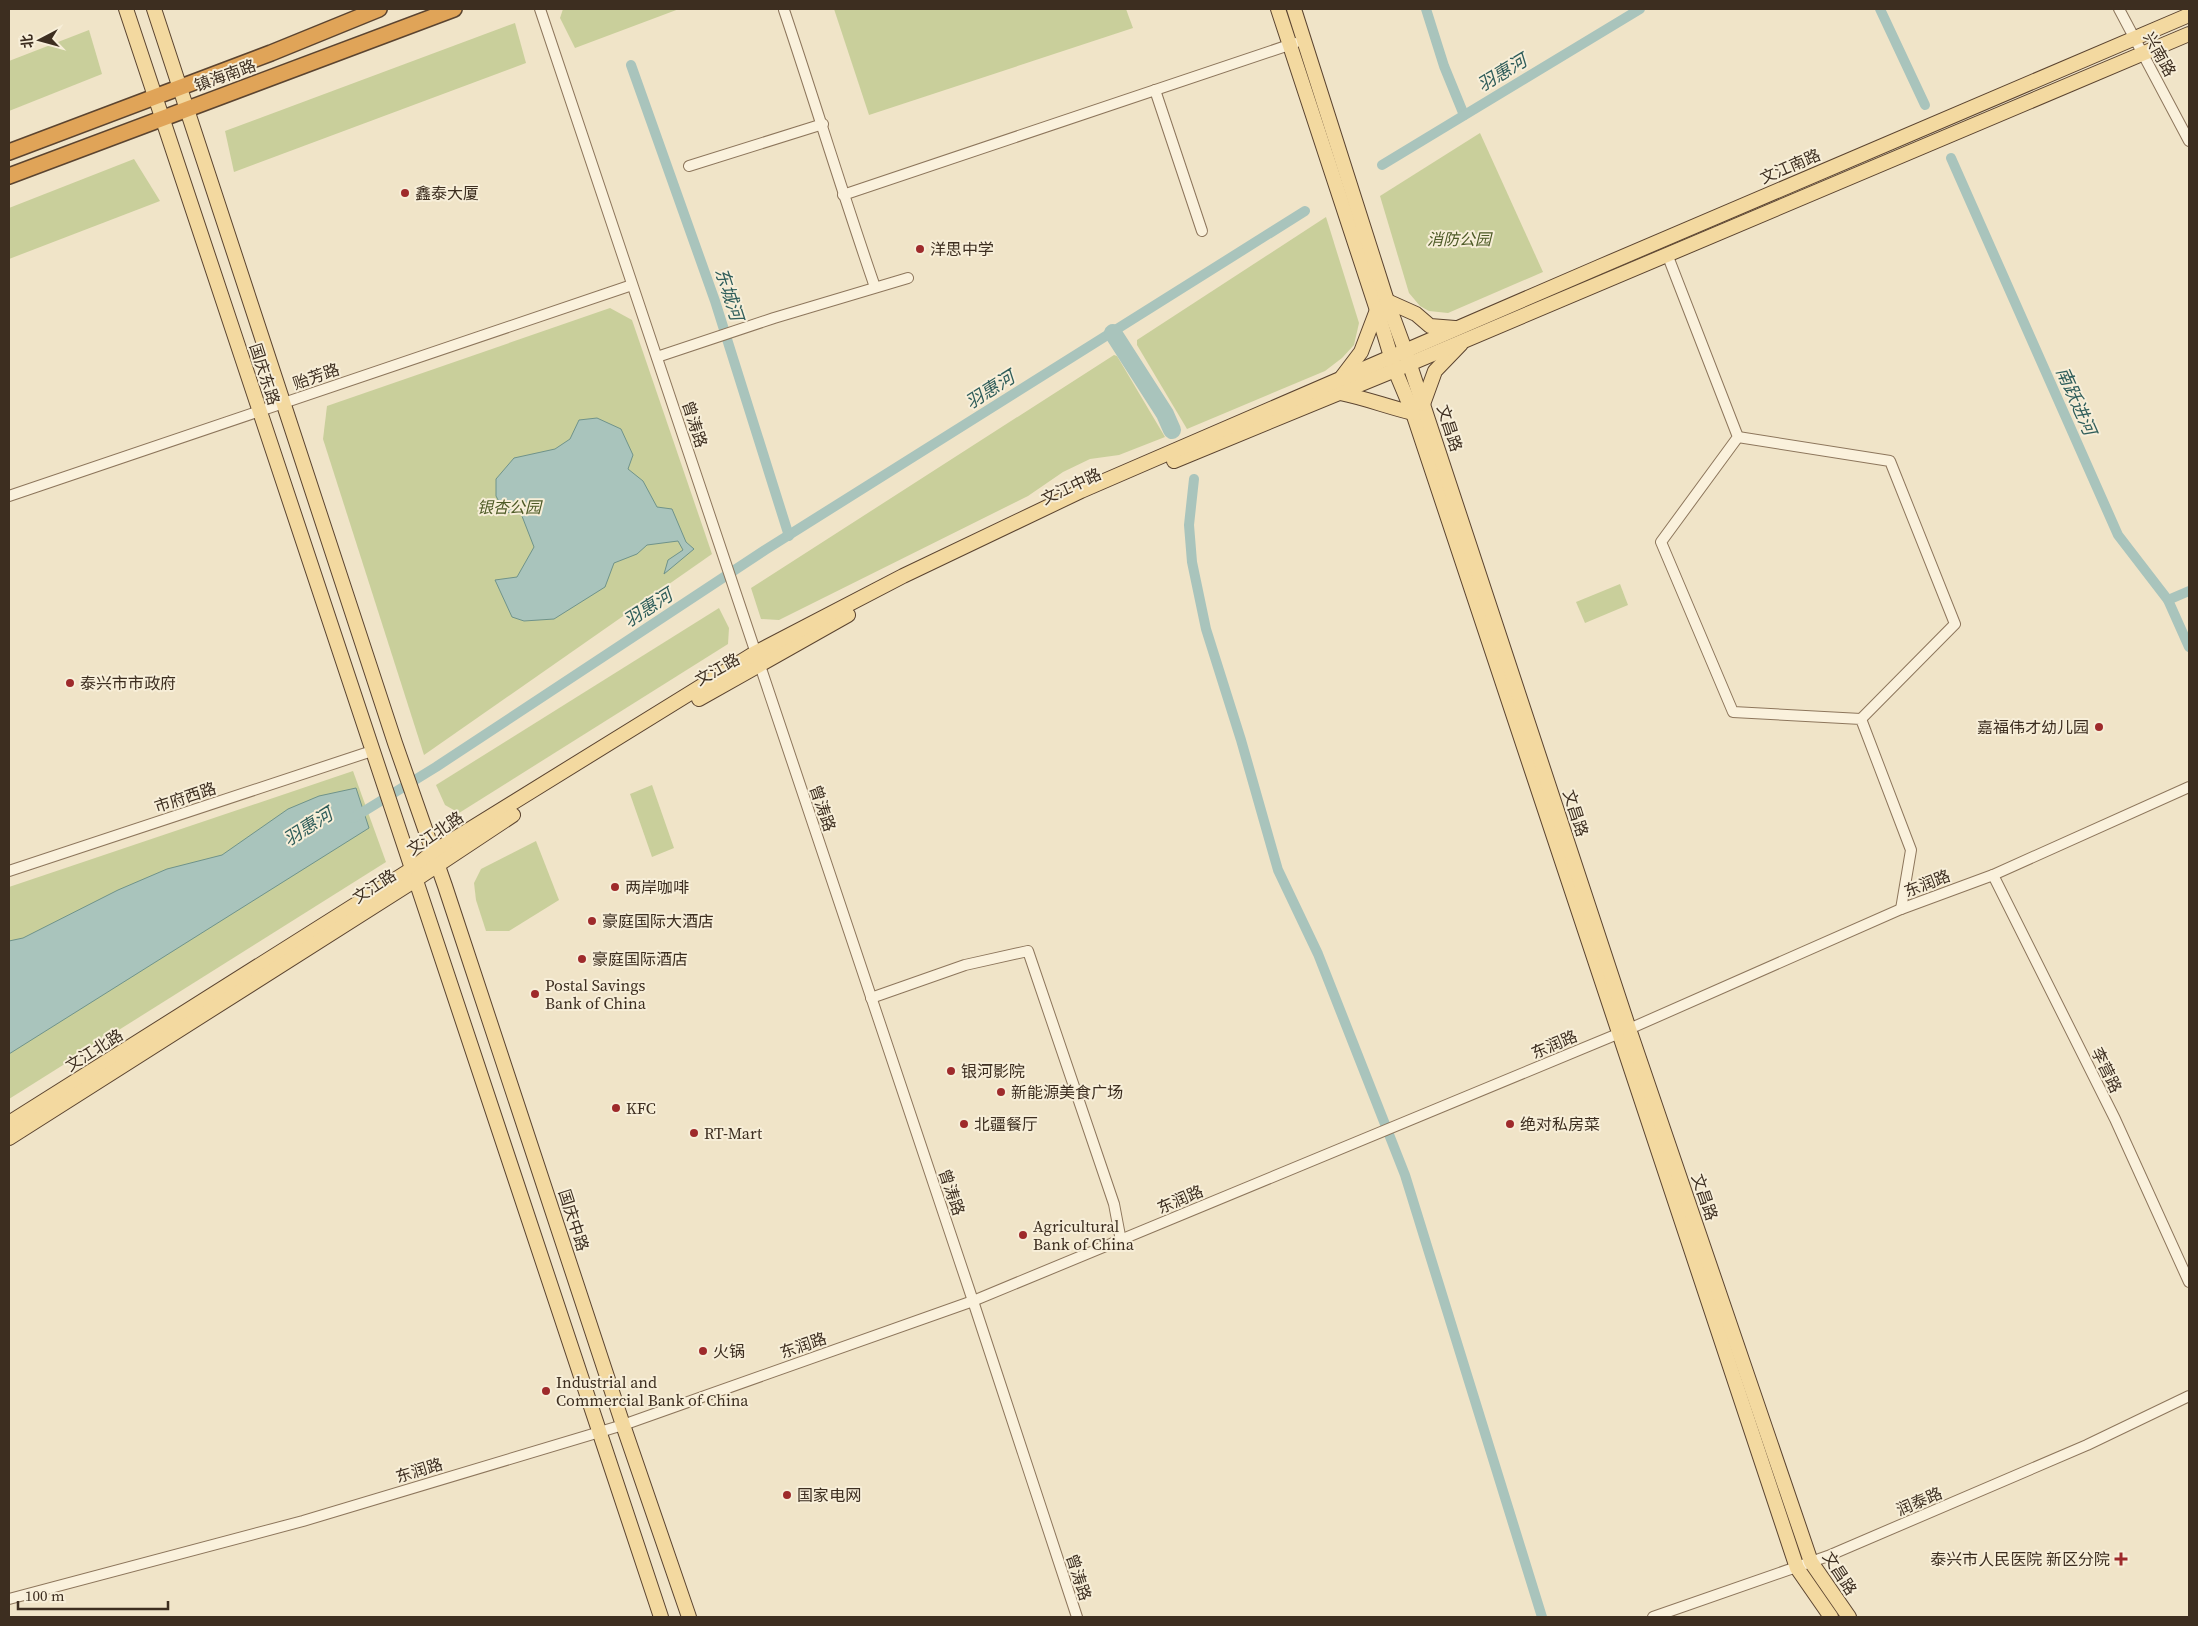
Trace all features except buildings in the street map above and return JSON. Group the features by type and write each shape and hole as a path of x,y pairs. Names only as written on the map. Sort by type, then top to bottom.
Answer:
{"highway":[{"name":"镇海南路","path":"9,152 181,86 271,54 379,9"},
{"name":"镇海南路","path":"9,176 454,9"}],"main road":[{"name":"国庆东路","path":"126,9 661,1617"},
{"name":"国庆东路","path":"154,9 181,86 426,834"},
{"name":"文昌路","path":"1278,9 1382,305 1408,357 1418,408 1624,1031 1797,1568 1831,1617"},
{"name":"文昌路","path":"1294,9 1382,305 1392,364 1418,408"},
{"name":"文江南路","path":"1408,357 1455,328 2189,15"},
{"name":"文江南路","path":"1408,357 1466,339 2189,34"},
{"path":"1455,328 1430,326 1416,314 1382,305 1361,352 1340,386 1384,406 1418,408 1435,371 1466,339"},
{"name":"文江中路","path":"757,659 900,586 1093,494 1408,357"},
{"name":"文江路","path":"9,1138 159,1044 435,858 627,743 757,659"},
{"name":"国庆中路","path":"426,834 689,1617"},
{"name":"文江北路","path":"9,1123 413,874"},
{"name":"文昌路","path":"1624,1031 1810,1562 1849,1617"}],"street":[{"name":"曾涛路","path":"540,9 872,998 1077,1617"},
{"name":"兴南路","path":"2119,9 2189,140"},
{"path":"784,10 823,124 843,195 875,287"},
{"path":"843,195 1304,39"},
{"path":"1155,90 1202,231"},
{"path":"689,166 823,124"},
{"path":"1667,254 1738,438"},
{"path":"656,357 774,318 908,278"},
{"name":"贻芳路","path":"9,496 632,285"},
{"path":"1738,438 1890,462 1955,624 1861,718 1733,712 1661,542 1738,438"},
{"path":"1861,718 1911,850 1901,909"},
{"name":"市府西路","path":"9,871 372,751"},
{"name":"东润路","path":"9,1600 303,1521 623,1425 973,1301 1624,1031 1901,909 1992,874 2189,787"},
{"name":"李营路","path":"1992,874 2114,1119 2189,1282"},
{"path":"872,998 965,965 1028,951 1114,1204 1121,1241"},
{"name":"润泰路","path":"1653,1617 1828,1556 2087,1445 2189,1396"}],"green space":[{"path":"563,9 679,9 575,48 560,18"},
{"path":"834,9 1126,9 1133,28 869,115"},
{"path":"515,23 526,63 234,172 225,131"},
{"path":"89,30 102,74 9,111 9,61"},
{"name":"消防公园","path":"1480,133 1543,272 1448,313 1429,311 1420,306 1409,293 1380,196"},
{"path":"134,159 160,201 9,259 9,208"},
{"path":"1326,217 1359,323 1354,345 1342,358 1325,371 1187,429 1137,345 1137,340"},
{"name":"银杏公园","path":"610,308 632,320 712,554 424,755 323,439 327,406"},
{"path":"1114,355 1117,356 1165,437 1119,455 1090,459 1063,472 1028,496 779,620 761,619 751,588"},
{"path":"1620,584 1628,605 1585,623 1576,602"},
{"path":"719,608 729,628 728,644 459,813 445,805 436,785"},
{"path":"353,771 386,862 9,1099 9,887"},
{"path":"652,785 674,848 652,857 630,794"},
{"path":"536,841 559,900 509,931 486,931 476,900 474,883 481,869"}],"water":[{"path":"597,418 621,429 633,455 628,469 643,481 657,507 672,509 686,542 694,549 664,574 668,560 683,550 678,541 647,545 637,554 614,563 605,587 554,619 524,621 512,617 495,580 517,577 534,547 520,511 505,513 496,496 496,479 514,458 555,449 570,439 579,420"},
{"path":"356,788 369,828 9,1054 9,941 23,938 118,890 167,869 222,855 288,809 319,796"}],"waterway":[{"path":"1426,9 1444,66 1464,115"},
{"name":"羽惠河","path":"1382,165 1640,9"},
{"name":"南跃进河","path":"1880,9 1925,105"},
{"name":"东城河","path":"631,65 715,301 789,536"},
{"name":"南跃进河","path":"1951,158 2118,535 2168,600 2189,647"},
{"name":"羽惠河","path":"353,818 436,767 765,550 1305,211"},
{"path":"1113,333 1165,414 1172,430"},
{"path":"1194,479 1189,525 1192,562 1206,629 1241,740 1278,870 1318,954 1405,1175 1542,1617"},
{"path":"2168,600 2189,591"}],"place":[{"name":"鑫泰大厦","path":"405,193"},
{"name":"洋思中学","path":"920,249"},
{"name":"泰兴市市政府","path":"70,683"},
{"name":"嘉福伟才幼儿园","path":"2099,727"},
{"name":"两岸咖啡","path":"615,887"},
{"name":"豪庭国际大酒店","path":"592,921"},
{"name":"豪庭国际酒店","path":"582,959"},
{"name":"Postal Savings Bank of China","path":"535,994"},
{"name":"银河影院","path":"951,1071"},
{"name":"新能源美食广场","path":"1001,1092"},
{"name":"KFC","path":"616,1108"},
{"name":"北疆餐厅","path":"964,1124"},
{"name":"绝对私房菜","path":"1510,1124"},
{"name":"RT-Mart","path":"694,1133"},
{"name":"Agricultural Bank of China","path":"1023,1235"},
{"name":"火锅","path":"703,1351"},
{"name":"Industrial and Commercial Bank of China","path":"546,1391"},
{"name":"国家电网","path":"787,1495"},
{"name":"泰兴市人民医院 新区分院","path":"2121,1559"}]}
